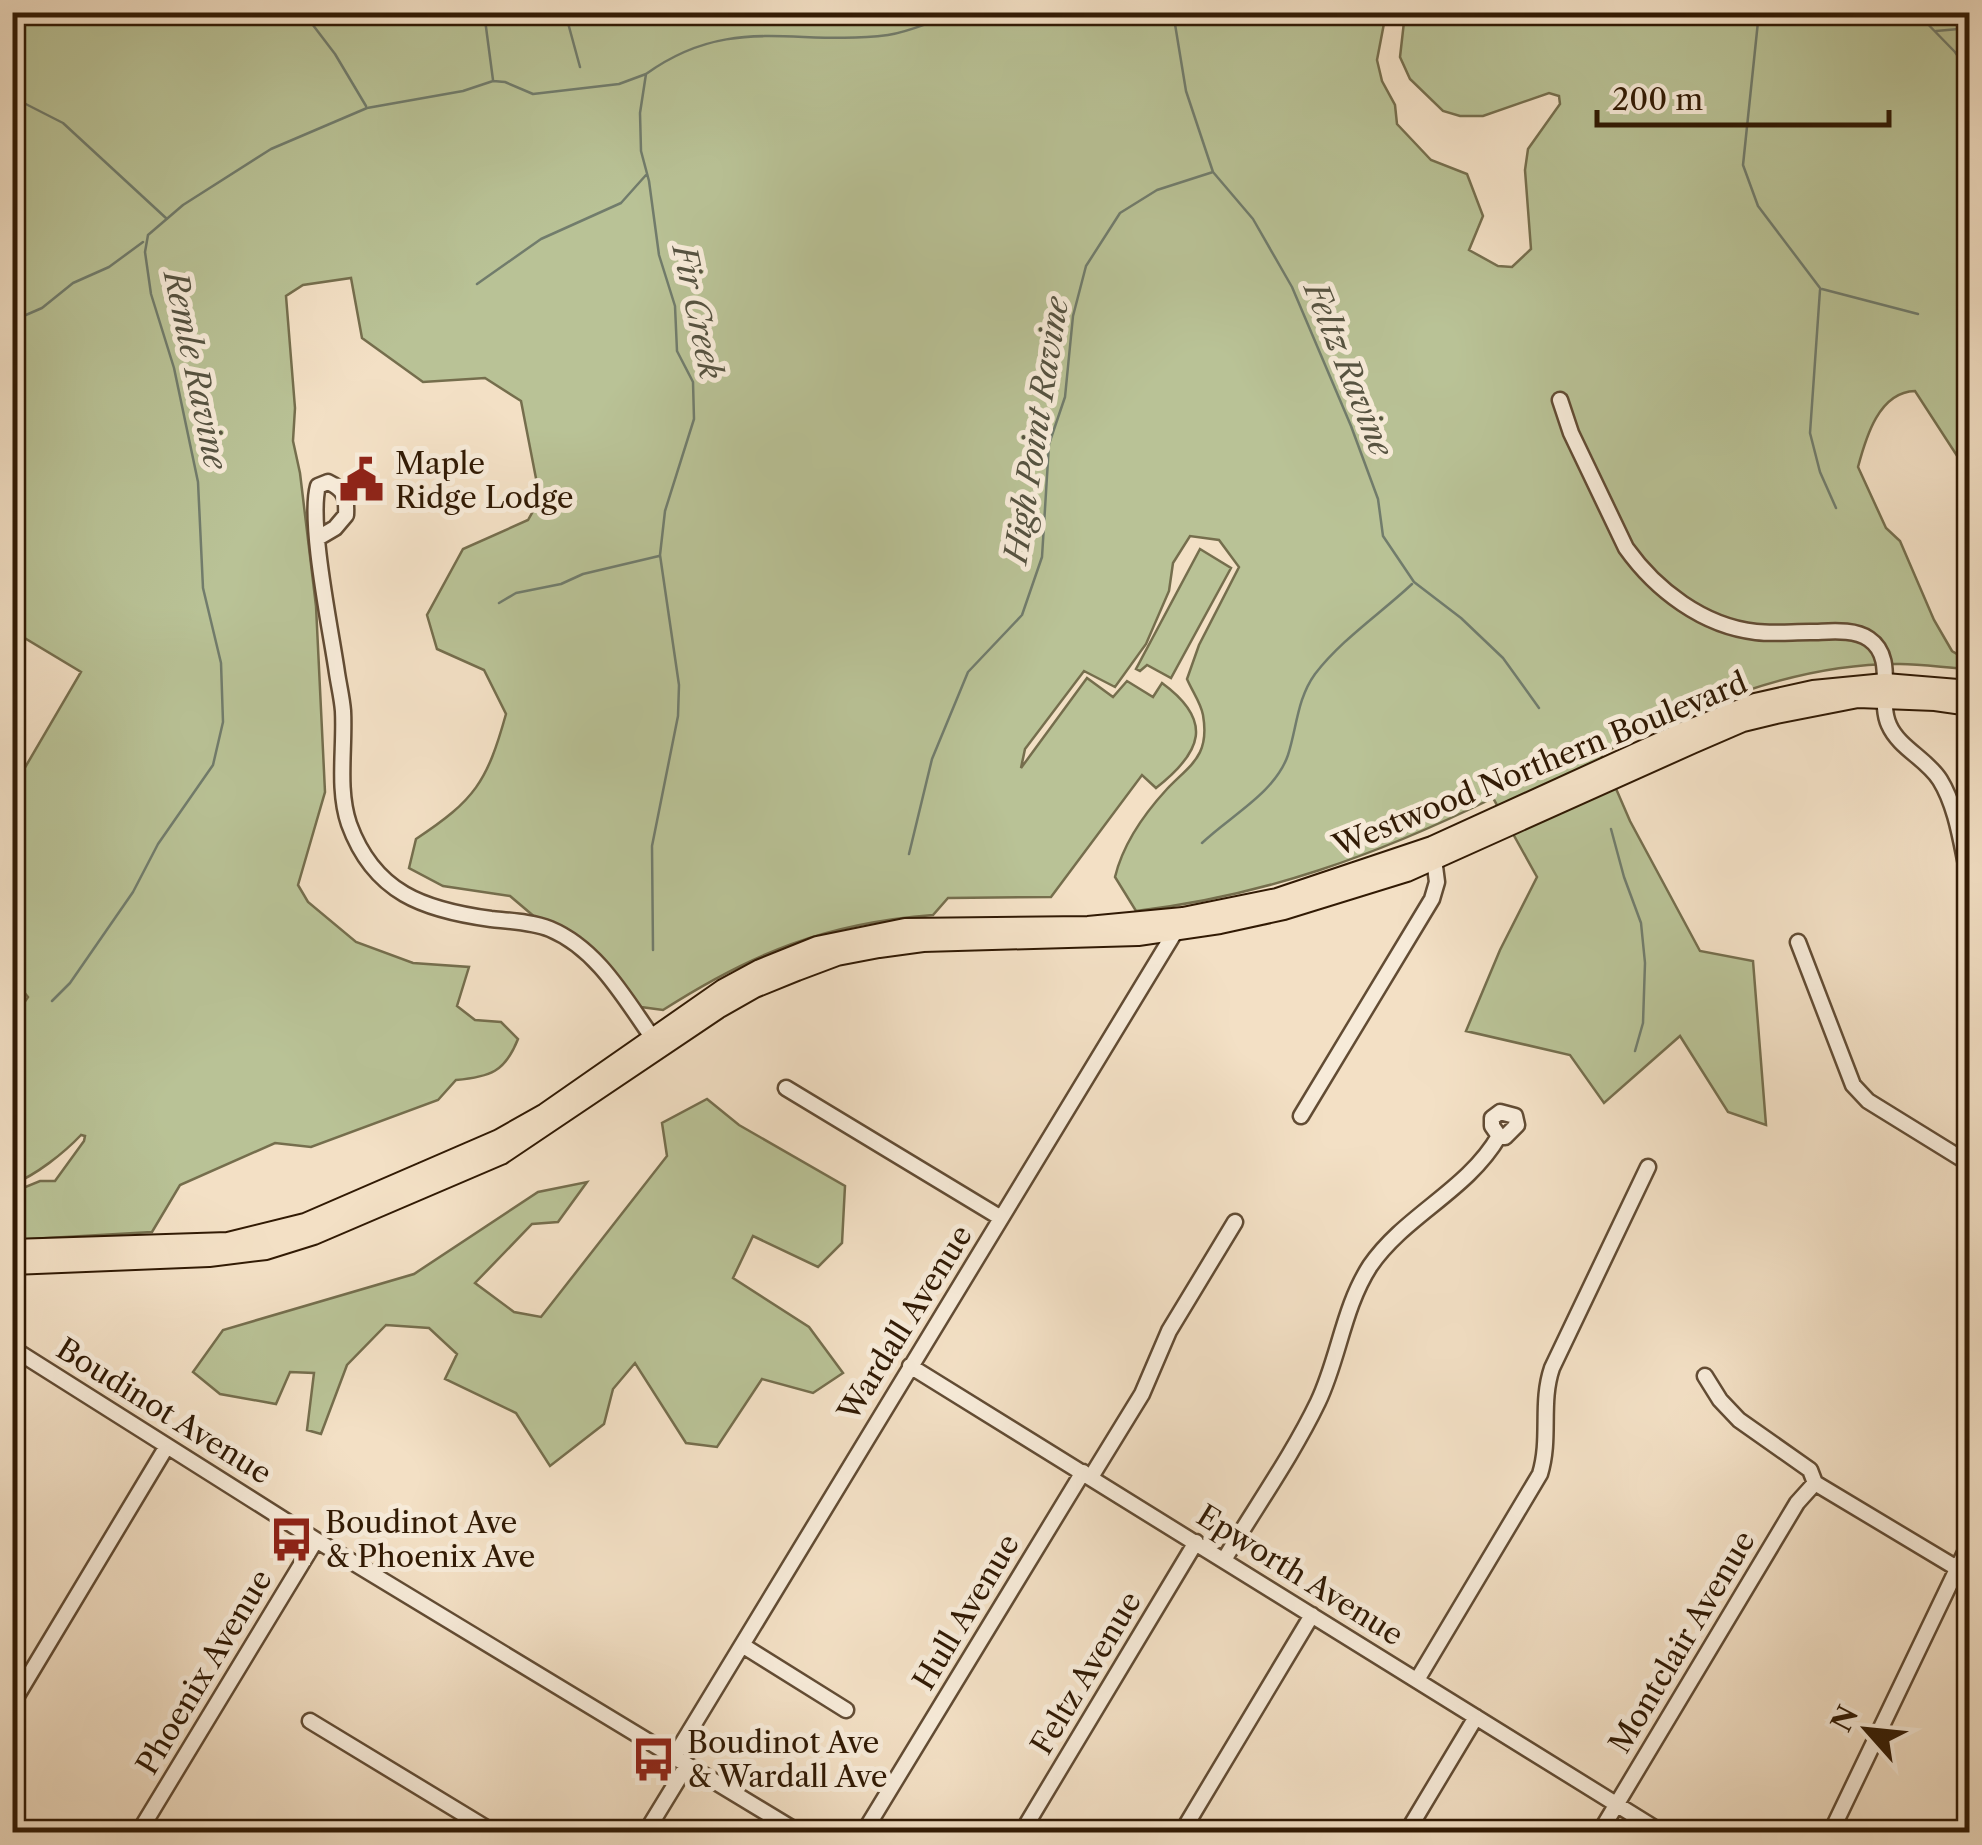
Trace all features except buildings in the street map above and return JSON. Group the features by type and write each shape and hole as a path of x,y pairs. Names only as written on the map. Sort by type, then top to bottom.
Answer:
{"main road":[{"name":"Westwood Northern Boulevard","path":"12,1265 228,1242 305,1224 499,1139 656,1043 692,1008 760,969 817,946 876,932 951,926 1179,925 1434,853 1721,715 1755,703 1813,690 1970,690"},
{"name":"Westwood Northern Boulevard","path":"1885,690 1970,706"},
{"name":"Westwood Northern Boulevard","path":"12,1249 135,1253"}],"street":[{"path":"1560,400 1571,433 1626,548 1652,579 1686,606 1723,626 1758,633 1860,634 1872,641 1880,651 1887,721 1893,732 1929,766 1949,798 1970,883"},
{"path":"318,538 343,711 343,786 348,821 361,851 382,879 410,900 444,912 548,928 578,944 617,988 656,1043"},
{"path":"1301,1116 1432,899 1438,882 1434,853"},
{"name":"Wardall Avenue","path":"646,1832 742,1645 1179,925"},
{"path":"1798,942 1853,1085 1868,1101 1970,1164"},
{"path":"786,1088 1002,1218"},
{"path":"1224,1560 1317,1405 1352,1301 1368,1269 1393,1238 1468,1175 1499,1136"},
{"path":"1417,1680 1535,1486 1544,1461 1545,1394 1552,1368 1648,1168"},
{"name":"Hull Avenue","path":"864,1832 1087,1474 1142,1394 1168,1331 1235,1222"},
{"name":"Boudinot Avenue","path":"12,1348 316,1540 798,1832"},
{"name":"Epworth Avenue","path":"910,1366 1661,1832"},
{"path":"1704,1376 1729,1410 1810,1470 1815,1483 1964,1572"},
{"path":"12,1704 167,1446"},
{"name":"Montclair Avenue","path":"1600,1832 1797,1504 1815,1483"},
{"name":"Phoenix Avenue","path":"140,1832 316,1540"},
{"name":"Feltz Avenue","path":"1022,1832 1196,1542"},
{"path":"1831,1832 1964,1572 1970,1542"},
{"path":"1182,1832 1312,1615"},
{"path":"742,1645 846,1710"},
{"path":"1407,1832 1476,1717"},
{"path":"310,1721 493,1832"}],"green space":[{"path":"13,13 1386,13 1377,60 1382,81 1395,105 1397,124 1431,160 1467,174 1483,216 1469,250 1498,266 1512,267 1531,249 1525,170 1528,149 1560,104 1559,96 1549,93 1483,116 1443,111 1410,79 1400,57 1405,13 1969,13 1970,265 1964,274 1970,285 1969,465 1963,465 1915,391 1903,393 1883,408 1870,430 1858,467 1886,528 1900,541 1934,620 1952,651 1967,660 1969,669 1909,664 1821,671 1746,691 1601,754 1630,821 1700,951 1753,961 1766,1125 1728,1112 1680,1036 1604,1103 1570,1055 1466,1031 1500,950 1537,877 1493,798 1363,855 1275,884 1136,911 1115,877 1129,841 1143,819 1201,750 1203,715 1187,679 1199,645 1239,567 1219,540 1190,536 1173,563 1169,591 1146,644 1115,687 1084,671 1025,749 1021,768 1087,678 1113,697 1127,681 1153,697 1162,683 1179,697 1195,723 1192,749 1156,788 1142,775 1051,897 948,898 933,915 858,925 791,944 728,972 663,1010 641,1007 510,896 443,886 409,868 416,839 452,813 485,773 506,714 484,670 437,649 427,615 463,549 528,520 540,499 521,401 485,378 423,382 362,338 351,278 303,285 286,296 295,408 293,441 316,606 325,792 298,885 308,902 356,942 413,963 469,967 457,1006 475,1020 501,1022 518,1039 502,1066 478,1077 456,1080 438,1100 311,1147 275,1143 180,1185 152,1232 13,1240 13,1192 40,1181 55,1181 85,1136 81,1135 49,1163 13,1184 13,1019 28,997 24,992 13,994 13,788 81,672 13,631"},
{"path":"1200,549 1231,568 1171,678 1147,665 1140,671 1136,669"},
{"path":"707,1099 739,1125 845,1186 842,1243 818,1267 753,1236 733,1278 809,1327 843,1373 813,1393 762,1379 717,1447 686,1443 635,1363 613,1389 604,1424 550,1466 516,1413 445,1379 457,1354 429,1328 386,1325 347,1365 321,1434 307,1430 314,1373 290,1372 276,1404 220,1394 193,1372 223,1330 414,1274 538,1192 587,1182 558,1222 532,1224 475,1283 514,1312 541,1317 667,1156 662,1123"}],"waterway":[{"path":"303,12 335,54 366,106"},
{"path":"484,12 493,80"},
{"path":"565,12 580,67"},
{"name":"Fir Creek","path":"653,950 652,846 678,716 679,685 660,555 665,511 694,419 693,382 677,351 675,306 659,255 641,151 640,113 646,74 677,55 735,38 888,35 970,12"},
{"name":"Feltz Ravine","path":"1173,12 1186,91 1213,172 1253,219 1292,287 1378,499 1383,536 1414,582 1461,618 1503,658 1539,708"},
{"path":"1759,12 1743,165 1758,206 1820,288"},
{"path":"1916,12 1955,52 1970,74"},
{"path":"1936,31 1970,28"},
{"name":"Remle Ravine","path":"52,1001 70,983 133,892 158,844 213,765 223,722 221,663 203,588 198,482 174,368 151,294 145,252 148,235 183,205 271,149 367,108 463,91 493,81 533,94 619,84 646,74"},
{"path":"12,97 63,123 167,219"},
{"name":"High Point Ravine","path":"909,854 932,759 968,672 1022,615 1042,557 1049,444 1065,397 1073,316 1086,266 1120,213 1157,190 1213,172"},
{"path":"477,284 541,239 621,203 646,175"},
{"path":"12,321 42,308 73,283 109,267 143,242"},
{"path":"1822,289 1918,314"},
{"path":"1820,290 1810,433 1820,472 1836,508"},
{"path":"499,603 516,593 659,556"},
{"path":"1202,843 1262,792 1282,769 1301,703 1315,674 1349,638 1412,584"},
{"path":"1611,829 1641,923 1645,963 1643,1023 1635,1051"}],"place":[{"name":"Maple Ridge Lodge","path":"362,480"},
{"name":"Boudinot Ave & Phoenix Ave","path":"292,1539"},
{"name":"Boudinot Ave & Wardall Ave","path":"654,1759"}]}
